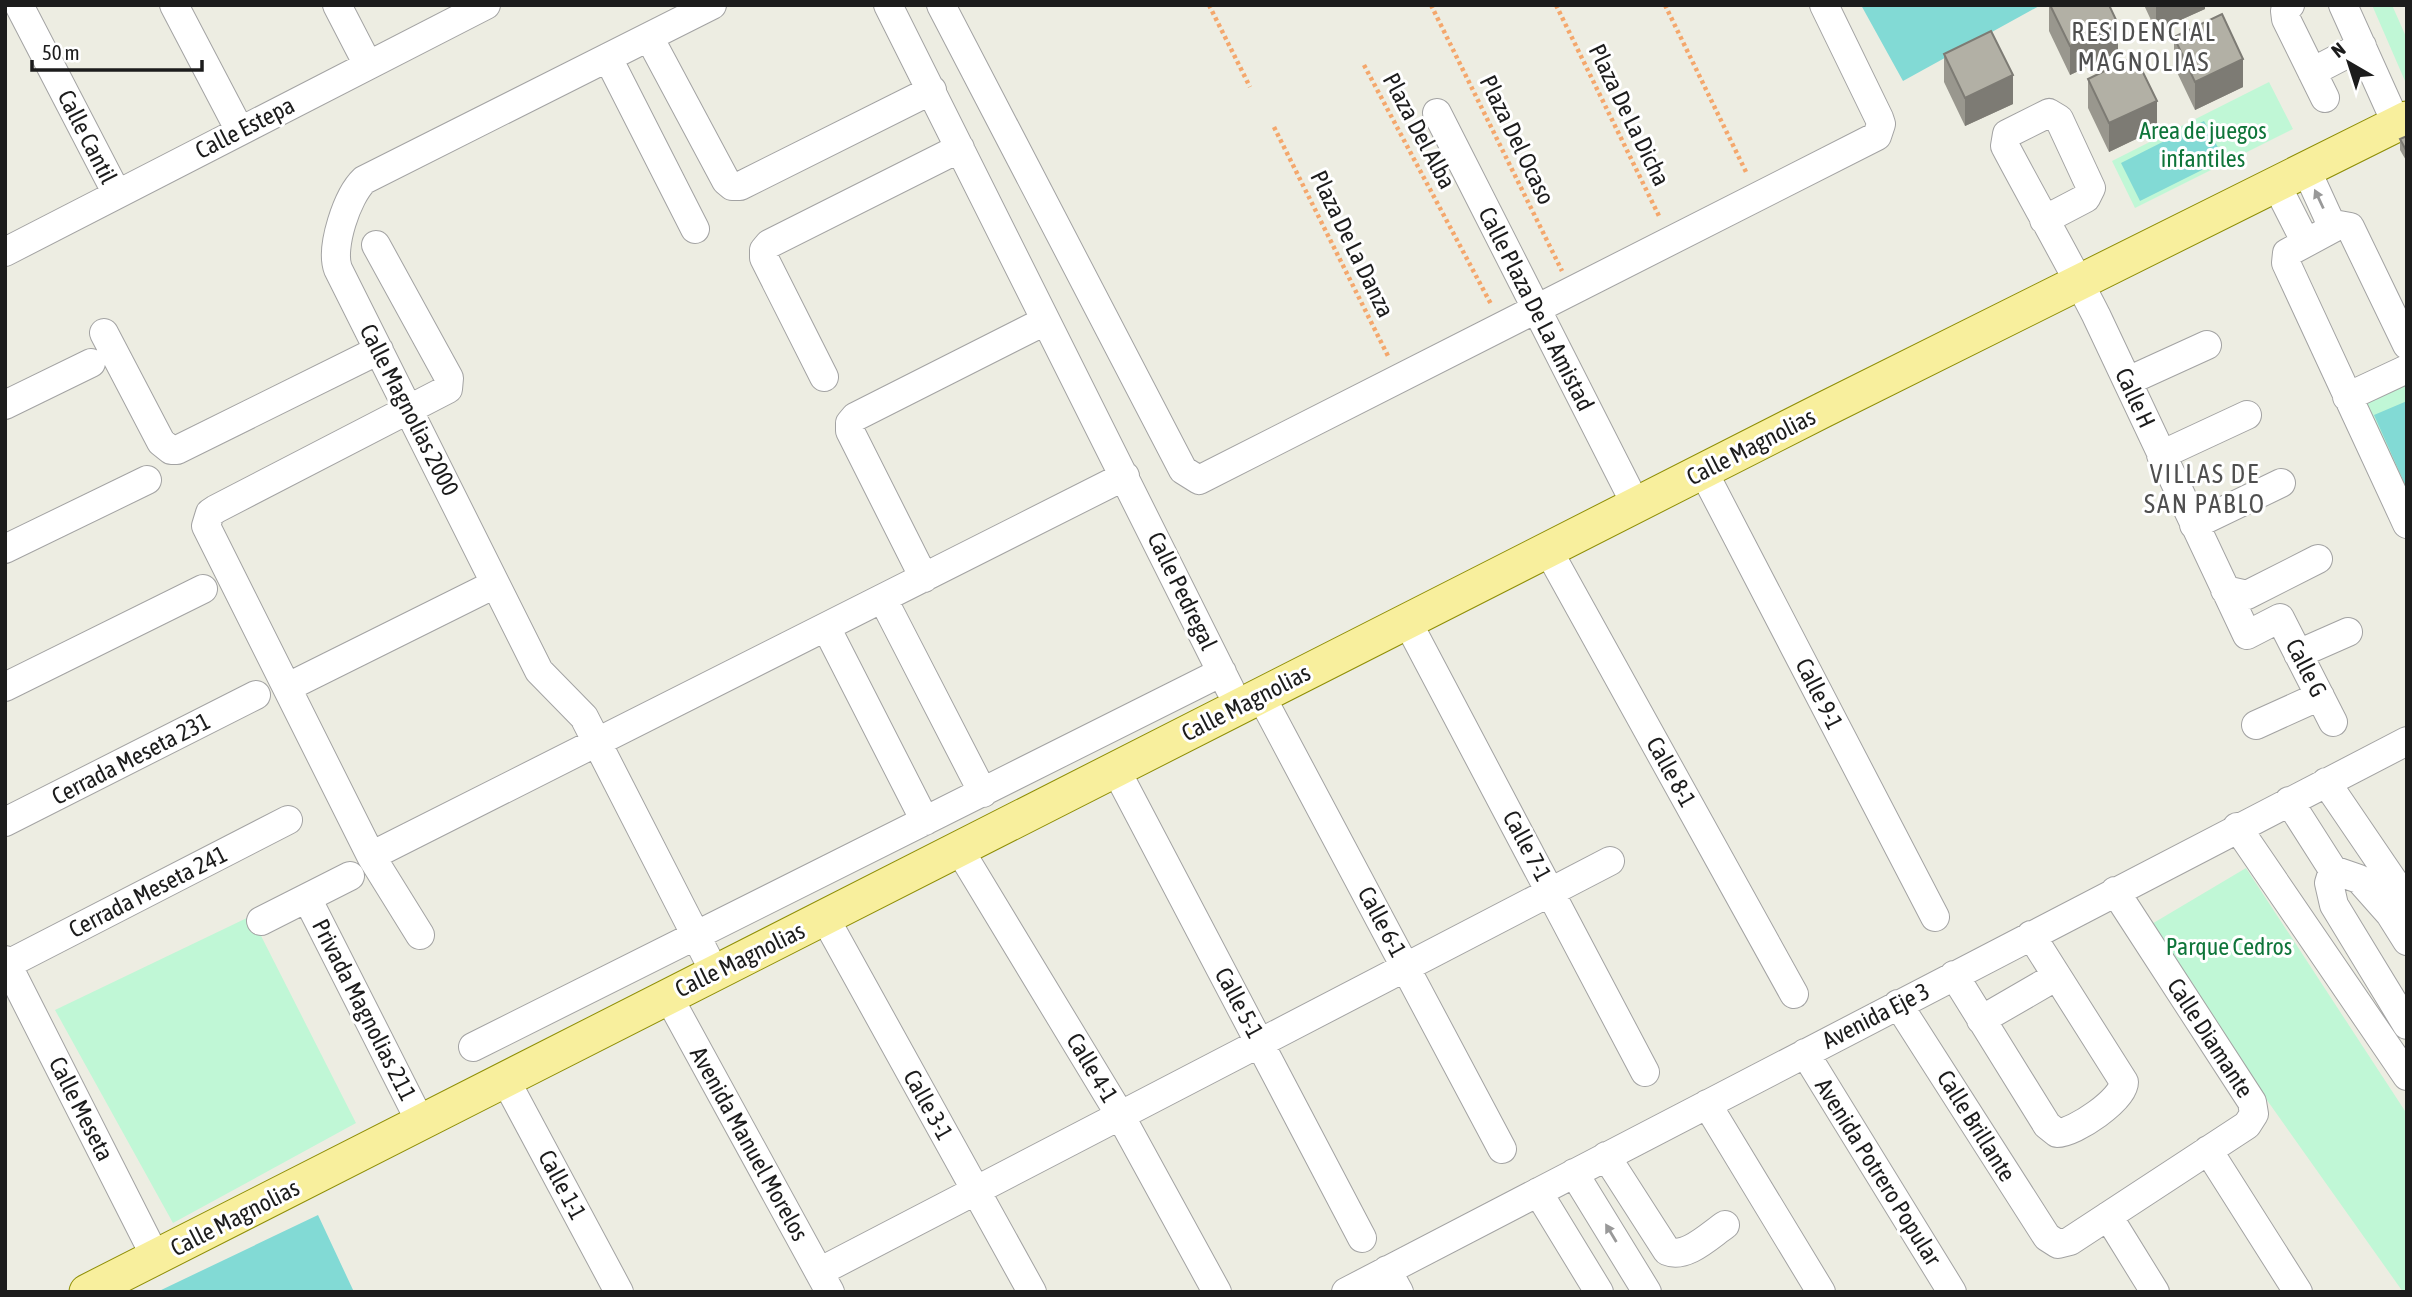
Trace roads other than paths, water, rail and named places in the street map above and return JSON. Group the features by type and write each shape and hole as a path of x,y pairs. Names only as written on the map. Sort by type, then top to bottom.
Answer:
{"main road":[{"name":"Calle Magnolias","path":"87,1292 1703,471 2402,122"}],"street":[{"name":"Calle Cantil","path":"19,5 117,194"},
{"path":"174,5 240,131"},
{"path":"337,5 368,65"},
{"name":"Calle Estepa","path":"5,252 485,5"},
{"name":"Calle Magnolias 2000","path":"712,5 359,185 340,231 334,256 539,671 578,709 715,973"},
{"path":"824,377 764,258 764,250 769,244 960,148 888,5"},
{"path":"941,5 1187,475 1199,480 1398,376 1872,140 1880,130 1879,118 1824,5"},
{"path":"2290,5 2285,15 2325,98"},
{"path":"2343,5 2402,122"},
{"path":"649,37 726,181 732,186 740,186 932,90"},
{"path":"2312,72 2362,46"},
{"path":"608,58 695,229"},
{"name":"Calle Plaza De La Amistad","path":"1437,113 1636,505"},
{"name":"Calle H","path":"2044,220 2086,198 2091,192 2091,185 2059,119 2053,114 2034,120 2005,138 2005,146 2044,220 2080,283 2225,590"},
{"name":"Calle Pedregal","path":"960,148 1222,672 1250,701"},
{"path":"2291,177 2333,228"},
{"path":"2291,177 2305,241"},
{"path":"2407,345 2352,230 2346,225 2305,241 2287,253 2285,260 2407,524"},
{"path":"376,245 450,382 445,391 216,509 207,519 208,532 371,856 420,935"},
{"path":"924,578 850,431 850,424 855,417 1045,321"},
{"path":"104,332 161,442 171,450 177,450 379,350"},
{"path":"2128,381 2207,345"},
{"path":"5,405 91,363"},
{"path":"2347,397 2407,369"},
{"path":"2161,455 2247,415"},
{"name":"Calle 9-1","path":"1703,471 1935,917"},
{"path":"371,856 1125,476"},
{"path":"5,549 147,480"},
{"path":"2194,525 2281,483"},
{"name":"Calle 8-1","path":"1548,550 1794,994"},
{"path":"2225,590 2247,595 2318,559"},
{"path":"288,687 495,584"},
{"path":"5,687 203,589"},
{"name":"Calle G","path":"2225,590 2247,635 2280,618 2333,722"},
{"path":"883,599 983,793"},
{"name":"Calle 7-1","path":"1407,621 1645,1072"},
{"path":"826,627 925,821"},
{"path":"2298,654 2348,632"},
{"path":"473,1047 1222,672"},
{"name":"Cerrada Meseta 231","path":"5,822 256,695"},
{"path":"2256,725 2320,696"},
{"name":"Calle 6-1","path":"1250,701 1407,969 1502,1149"},
{"name":"Avenida Eje 3","path":"1346,1292 1393,1281 1538,1192 2237,827 2406,742"},
{"name":"Calle 5-1","path":"1116,770 1362,1238"},
{"path":"2326,782 2398,908 2407,940"},
{"path":"2289,801 2333,870 2359,879 2398,908"},
{"name":"Cerrada Meseta 241","path":"6,962 288,820"},
{"path":"2237,827 2407,1076"},
{"name":"Calle 4-1","path":"959,849 1121,1115 1217,1292"},
{"path":"825,1282 975,1189 1407,969 1611,861"},
{"path":"2333,870 2329,883 2330,897 2353,940 2397,990 2407,1025"},
{"path":"261,921 350,876"},
{"name":"Calle Diamante","path":"2116,891 2252,1102 2254,1114 2247,1125 2208,1150"},
{"name":"Privada Magnolias 211","path":"307,898 421,1123"},
{"path":"2353,940 2398,908"},
{"name":"Calle 3-1","path":"825,918 1032,1292"},
{"path":"1954,975 2047,1125 2057,1133 2070,1130 2117,1099 2124,1088 2124,1082 2031,935"},
{"name":"Calle Meseta","path":"6,962 156,1258"},
{"path":"1981,1020 2057,976"},
{"name":"Avenida Manuel Morelos","path":"668,996 825,1282"},
{"name":"Calle Brillante","path":"1899,1004 2047,1237 2058,1244 2070,1241 2108,1216"},
{"name":"Avenida Potrero Popular","path":"1805,1053 1952,1292"},
{"name":"Calle 1-1","path":"505,1079 619,1292"},
{"path":"1707,1104 1821,1292"},
{"path":"2155,1292 2108,1216 2208,1150 2298,1292"},
{"path":"1606,1156 1667,1251 1673,1254 1686,1251 1725,1225"},
{"path":"1574,1173 1647,1292"},
{"path":"1538,1192 1599,1292"}],"district":[{"name":"RESIDENCIAL MAGNOLIAS","path":"2144,47"},
{"name":"VILLAS DE SAN PABLO","path":"2205,489"}],"park label":[{"name":"Area de juegos infantiles","path":"2203,145"},
{"name":"Parque Cedros","path":"2229,947"}]}
